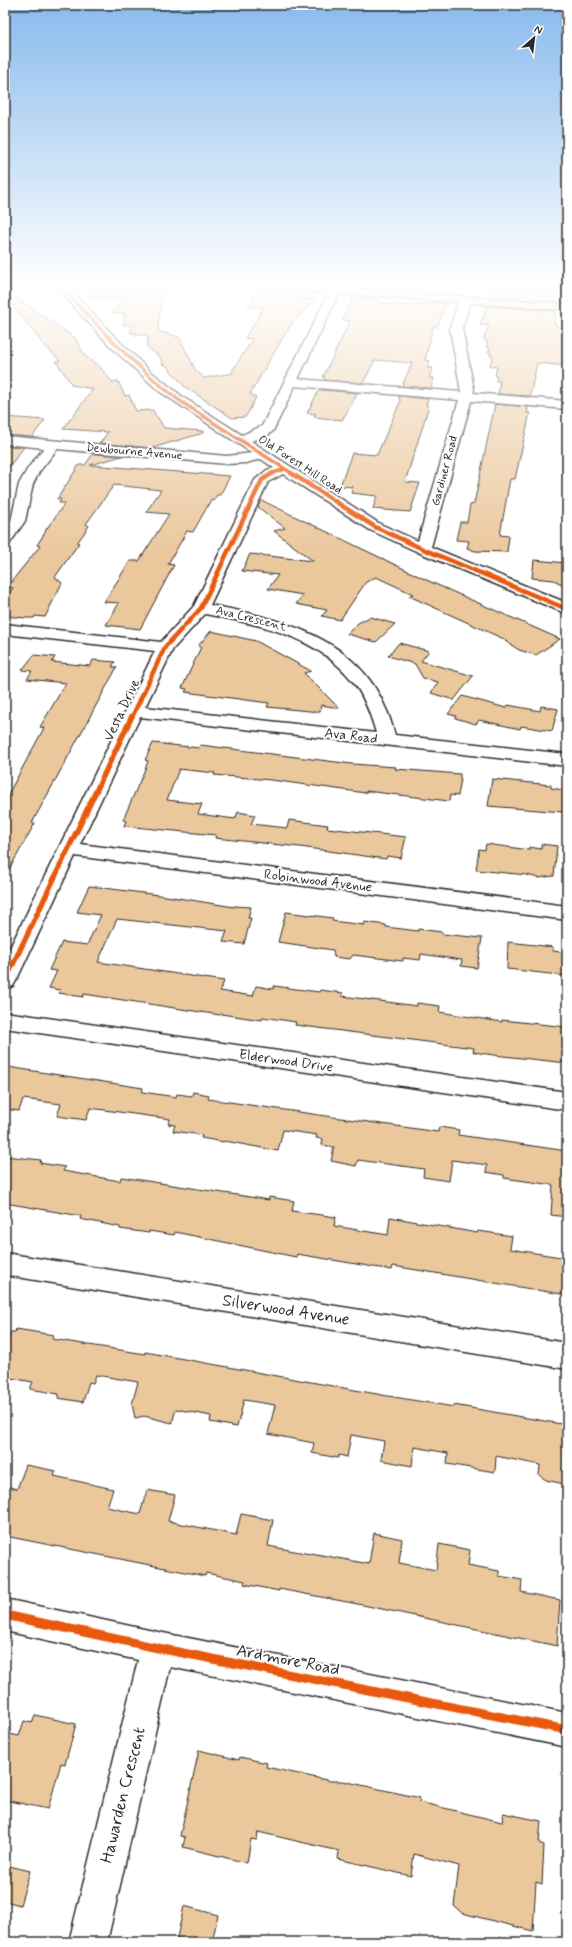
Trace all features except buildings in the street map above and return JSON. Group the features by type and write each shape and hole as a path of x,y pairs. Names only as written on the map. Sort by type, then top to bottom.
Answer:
{"street":[{"name":"Old Forest Hill Road","path":"147,375 180,402 375,526 424,549 567,609"},
{"path":"240,440 263,432 268,428 295,375"},
{"name":"Gardiner Road","path":"424,549 464,397 468,390 465,375"},
{"path":"292,382 567,405"},
{"name":"Dewbourne Avenue","path":"5,440 227,460 246,459 263,455"},
{"path":"5,540 18,520 26,484 33,471 54,444"},
{"name":"Vesta Drive","path":"5,981 165,647 201,608 262,480 272,473 285,469"},
{"name":"Ava Crescent","path":"201,608 266,621 289,628 328,648 350,666 366,689 383,718 388,741"},
{"path":"5,629 165,647"},
{"name":"Ava Road","path":"135,711 388,741 567,760"},
{"name":"Robinwood Avenue","path":"69,849 567,913"},
{"name":"Elderwood Drive","path":"5,1020 567,1101"},
{"name":"Silverwood Avenue","path":"5,1264 567,1356"},
{"name":"Ardmore Road","path":"5,1614 158,1648 567,1730"},
{"name":"Hawarden Crescent","path":"88,1942 158,1648"}],"cycle path":[{"path":"147,375 180,401 375,527 423,549 567,609"},
{"path":"5,981 165,647 201,608 262,480 272,473 285,469"},
{"path":"5,1615 158,1648 567,1730"}]}
